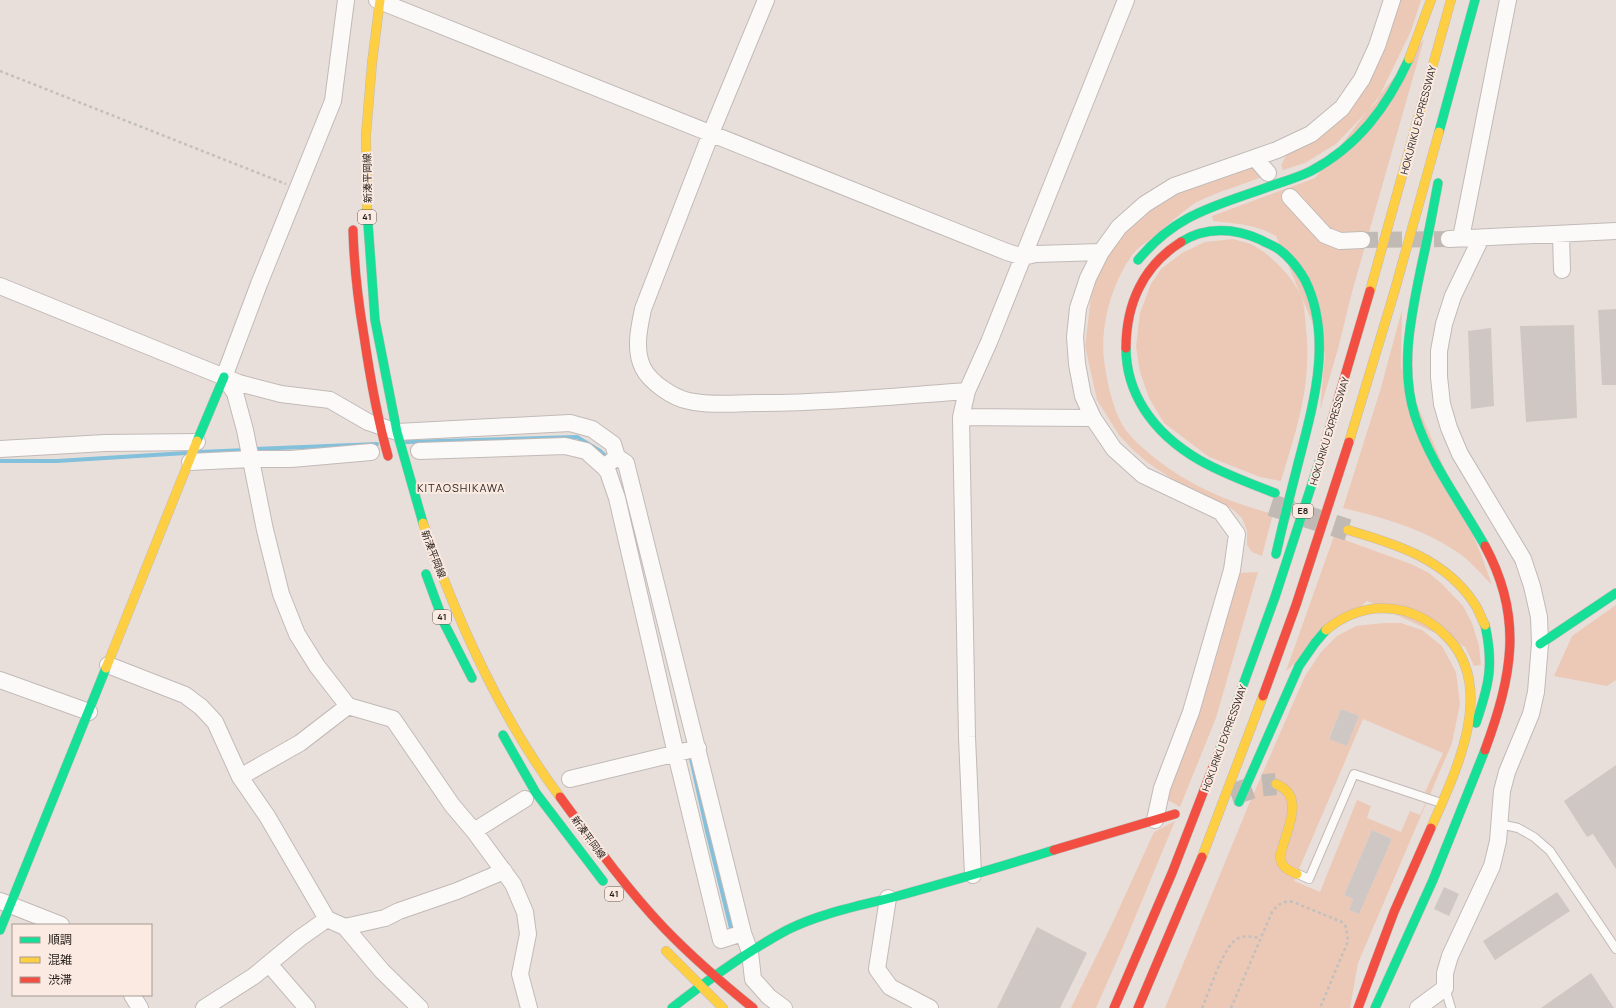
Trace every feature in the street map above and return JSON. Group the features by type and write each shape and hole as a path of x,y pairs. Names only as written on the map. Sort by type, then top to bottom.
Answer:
{"main road":[{"name":"新湊平岡線","path":"379,0 366,135 367,225 375,320 397,432 417,506 433,552 459,616 506,714 554,789 614,870 664,928 713,976 753,1008"},
{"path":"1134,267 1159,237 1190,215 1208,207 1291,179 1311,170 1345,149 1360,136 1373,122 1396,88 1405,70 1431,0"},
{"name":"HOKURIKU EXPRESSWAY","path":"1114,1008 1182,849 1240,695 1289,554 1353,354 1384,247 1451,0"},
{"path":"1448,132 1475,0"},
{"name":"E8","path":"1138,1008 1170,935 1241,758 1270,678 1340,470 1403,259 1475,0"},
{"path":"1358,1008 1387,928 1492,733 1500,709 1510,649 1509,610 1504,592 1489,555 1430,452 1414,413 1410,390 1408,366 1411,322 1440,171"},
{"name":"41","path":"352,219 358,296 371,382 380,427 391,465"},
{"path":"1273,565 1304,441 1318,376 1319,335 1317,316 1312,297 1304,279 1294,264 1281,251 1266,241 1245,232 1220,229 1204,232 1188,237 1172,246 1159,257 1138,287 1127,322 1126,361 1130,378 1137,396 1146,412 1158,428 1171,441 1205,465 1275,493"},
{"path":"0,930 5,903 89,712 224,377"},
{"path":"1348,530 1401,547 1432,562 1459,584 1478,609 1489,640 1491,657 1490,675 1487,693 1481,712 1459,760"},
{"name":"新湊平岡線","path":"423,567 444,623 475,684"},
{"path":"1540,644 1616,593"},
{"path":"1240,695 1263,603"},
{"path":"1236,809 1294,678 1309,649 1320,635 1334,623 1350,615 1366,610 1383,608 1394,609 1417,615 1432,623 1457,647 1465,662 1471,695 1468,731 1459,760 1452,806 1408,938 1375,1008"},
{"path":"1500,628 1505,667 1504,688"},
{"name":"新湊平岡線","path":"497,725 536,793 611,890"},
{"path":"1276,784 1285,787 1289,792 1293,804 1292,818 1280,857 1287,870 1297,874"},
{"path":"672,1008 701,987 713,976 750,952 788,930 813,920 973,875 1174,814"},
{"path":"1144,1008 1194,901"},
{"path":"659,945 723,1008"}],"street":[{"path":"224,377 259,284 333,101 346,0"},
{"path":"379,0 1023,257 1036,254 1101,252"},
{"path":"766,0 711,133 642,309 638,351 643,369 657,385 670,394 687,401 706,403 802,403 967,391"},
{"path":"973,875 967,737 961,418 967,391 989,342 1126,0"},
{"path":"1155,820 1162,788 1191,712 1232,570 1237,534 1221,512 1143,475 1114,448 1093,418 1083,396 1077,364 1075,337 1078,308 1088,278 1101,252 1119,227 1146,204 1174,186 1277,150 1311,134 1342,108 1362,79 1377,46 1392,0"},
{"path":"1508,0 1455,239 1616,231"},
{"path":"1255,158 1268,173"},
{"path":"1290,197 1325,235 1340,241 1362,240"},
{"path":"1561,234 1562,270"},
{"path":"1418,1008 1445,988 1445,973 1450,956 1492,866 1498,841 1502,791 1507,772 1531,714 1536,692 1540,644 1539,617 1532,586 1523,559 1460,454 1449,428 1442,404 1439,377 1439,351 1444,324 1453,296 1480,238"},
{"path":"0,286 239,383 282,394 330,400 368,422 397,432 570,422 592,429 613,444 617,457 626,463 698,748 742,934 750,952 753,979 769,997 784,1008"},
{"path":"224,377 235,393 245,430 265,530 281,594 297,634 317,666 348,706 393,719 452,805 474,831 513,884 525,912 528,934 520,974 529,1008"},
{"path":"961,418 1093,418"},
{"path":"0,449 105,443 197,442"},
{"path":"419,451 565,446 586,451 608,472 617,498 676,754 721,940 742,934"},
{"path":"190,462 291,459 371,452"},
{"path":"604,468 617,457"},
{"path":"108,665 186,695 201,707 215,722 240,777 267,816 327,919 345,927 382,972 420,1008"},
{"path":"0,680 89,712"},
{"path":"240,777 300,744 348,706"},
{"path":"570,779 698,748"},
{"path":"474,831 525,799"},
{"path":"345,927 385,918 399,911 457,891 504,871"},
{"path":"888,898 877,969 890,988 930,1008"},
{"path":"5,903 58,924"},
{"path":"204,1008 254,976 300,938 327,919"},
{"path":"269,964 307,1008"},
{"path":"133,996 140,1008"}],"lane":[{"path":"1297,874 1309,879 1354,774 1452,806"},
{"path":"1500,824 1518,828 1534,837 1550,851 1616,949"},
{"path":"1445,988 1451,1008"}],"path":[{"path":"0,71 298,188"},
{"path":"1231,1008 1272,912 1277,905 1285,901 1293,902 1342,922 1346,927 1348,941 1320,1008"},
{"path":"1202,1008 1224,958 1234,942 1243,937 1253,936 1260,938"}],"shaded area":[{"path":"1397,0 1421,0 1411,31 1377,101 1336,144 1305,163 1283,170 1281,165 1287,154 1337,122"},
{"path":"1424,39 1320,410 1325,353 1276,236 1253,227 1213,221 1212,216 1315,178"},
{"path":"1256,168 1264,176 1199,201 1135,251 1119,278 1109,305 1103,347 1107,378 1117,414 1125,429 1135,441 1156,459 1197,486 1226,499 1273,514 1262,556 1252,552 1247,545 1247,531 1242,518 1232,509 1174,480 1148,463 1119,435 1097,400 1085,346 1091,297 1099,272 1115,241 1128,225 1179,190 1242,170"},
{"path":"1233,239 1251,244 1258,248 1280,266 1298,289 1303,304 1307,349 1305,388 1298,424 1281,481 1260,477 1209,457 1164,423 1149,398 1140,372 1136,347 1140,313 1151,284 1161,269 1182,253 1205,242"},
{"path":"1402,310 1401,367 1481,554 1492,585 1465,558 1428,535 1372,515 1343,508 1380,391"},
{"path":"1334,536 1411,564 1429,573 1442,584 1463,606 1472,623 1479,646 1481,665 1474,666 1465,647 1367,601 1286,671"},
{"path":"1258,572 1216,718 1180,807 1166,799 1195,725 1215,661 1239,573"},
{"path":"1616,605 1616,680 1607,686 1554,676 1572,636"},
{"path":"1401,623 1422,630 1442,646 1456,672 1460,704 1452,743 1358,963 1350,1008 1165,1008 1249,804 1305,676 1321,652 1337,636 1356,626","holes":["1341,709 1359,716 1347,746 1329,738","1363,719 1443,753 1425,792 1429,795 1420,815 1410,811 1401,832 1367,818 1371,806 1357,800 1320,892 1294,881","1372,830 1392,839 1359,914 1349,910 1353,899 1344,895"]},
{"path":"1175,821 1096,1008 1071,1008 1112,924 1154,832"}],"building":[{"path":"1616,309 1616,385 1602,385 1598,310"},
{"path":"1574,325 1577,418 1526,422 1520,326"},
{"path":"1491,328 1494,406 1471,409 1468,331"},
{"path":"1341,709 1359,716 1347,746 1329,739"},
{"path":"1616,765 1616,869 1593,834 1587,837 1564,801"},
{"path":"1372,830 1392,839 1359,914 1349,910 1353,899 1344,895"},
{"path":"1444,887 1459,894 1449,916 1434,909"},
{"path":"1557,892 1570,911 1495,960 1483,941"},
{"path":"1037,927 1087,953 1060,1008 997,1008"},
{"path":"1591,973 1614,1008 1541,1008"}],"waterway":[{"path":"406,442 577,437 600,451 609,459"},
{"path":"252,449 377,444"},
{"path":"200,452 246,450"},
{"path":"0,461 57,461 186,453"},
{"path":"690,754 732,932"}],"tunnel":[{"path":"1362,240 1449,239"},
{"path":"1271,505 1348,530"},
{"path":"1231,795 1257,786 1276,784"}],"traffic: fast":[{"path":"1439,132 1475,0"},
{"path":"1138,260 1152,244 1167,232 1197,213 1295,178 1311,171 1343,150 1357,137 1381,109 1409,59"},
{"path":"1438,183 1411,320 1408,359 1410,397 1421,433 1437,466 1485,546"},
{"path":"367,210 375,320 397,432 423,523"},
{"path":"1181,242 1200,233 1221,230 1241,233 1261,240 1277,248 1293,262 1305,280 1313,302 1318,324 1319,347 1315,393 1276,554"},
{"path":"1126,348 1130,380 1136,395 1156,425 1170,439 1202,462 1275,493"},
{"path":"197,441 224,377"},
{"path":"1218,754 1275,597 1324,447"},
{"path":"426,574 444,623 472,678"},
{"path":"1540,644 1616,593"},
{"path":"1476,723 1489,675 1490,664 1485,625"},
{"path":"1239,802 1299,666 1326,630"},
{"path":"0,930 106,668"},
{"path":"503,735 536,793 603,881"},
{"path":"1375,1008 1433,880 1485,750"},
{"path":"672,1008 742,957 772,938 800,924 840,910 934,886 1054,850"}],"traffic: slow":[{"path":"367,210 366,135 372,63 380,0"},
{"path":"1409,59 1431,0"},
{"path":"1370,291 1451,0"},
{"path":"1349,442 1394,293 1439,132"},
{"path":"106,668 197,441"},
{"path":"423,523 450,595 481,666 518,734 560,797"},
{"path":"1348,530 1384,541 1418,555 1434,564 1449,575 1462,588 1476,606 1485,625"},
{"path":"1326,630 1344,618 1363,611 1384,608 1405,611 1423,618 1439,629 1448,638 1462,659 1469,682 1470,706 1467,732 1451,782 1431,828"},
{"path":"1202,857 1263,696"},
{"path":"1276,784 1285,789 1290,795 1292,803 1291,820 1280,859 1285,867 1297,874"},
{"path":"666,951 723,1008"}],"traffic: jam":[{"path":"353,230 355,270 362,323 374,397 388,456"},
{"path":"1126,348 1129,316 1133,301 1139,288 1156,262 1181,242"},
{"path":"1324,447 1370,291"},
{"path":"1263,696 1296,605 1349,442"},
{"path":"1485,546 1497,572 1505,598 1509,623 1510,647 1502,697 1485,750"},
{"path":"1114,1008 1172,873 1218,754"},
{"path":"560,797 610,864 650,913 696,959 753,1008"},
{"path":"1054,850 1175,814"},
{"path":"1358,1008 1394,912 1431,828"},
{"path":"1138,1008 1202,857"}],"district":[{"name":"KITAOSHIKAWA","path":"461,488"}]}
